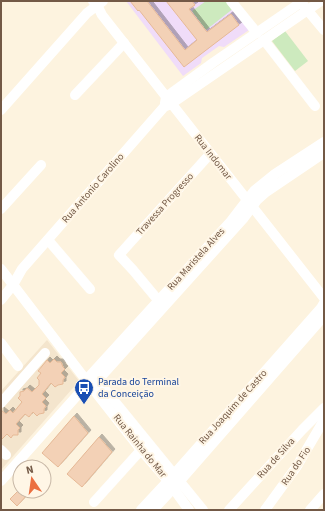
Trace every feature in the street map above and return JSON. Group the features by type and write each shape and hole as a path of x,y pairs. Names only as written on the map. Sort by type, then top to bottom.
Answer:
{"street":[{"path":"231,1 315,106"},
{"name":"Rua Antonio Carolino","path":"1,300 13,285 22,269 167,103 217,66 260,37 303,4 321,1"},
{"path":"1,110 92,4"},
{"name":"Rua Indomar","path":"92,4 124,43 167,103 250,203 324,298"},
{"path":"303,4 324,30"},
{"path":"76,95 124,43"},
{"name":"Rua Maristela Alves","path":"1,481 90,382 243,219 254,191 275,174 324,142"},
{"name":"Rua Maristela Alves","path":"90,382 158,300 231,221 250,203 257,200 266,192 324,153"},
{"name":"Travessa Progresso","path":"158,300 119,255 210,154"},
{"path":"1,209 40,165"},
{"path":"48,240 90,289"},
{"name":"Rua Antonio Carolino","path":"3,276 22,269"},
{"name":"Rua Rainha do Mar","path":"3,276 13,285 90,382 141,450 203,510"},
{"name":"Rua Joaquim de Castro","path":"153,510 174,481 324,303"},
{"name":"Rua Joaquim de Castro","path":"141,510 174,481 324,316"},
{"path":"1,343 18,366"},
{"path":"1,403 45,353"},
{"name":"Rua Rainha do Mar","path":"90,382 174,481 189,510"},
{"name":"Rua de Silva","path":"229,510 324,408"},
{"name":"Rua do Fio","path":"265,510 297,466 324,420"},
{"path":"94,502 141,450"},
{"path":"310,510 324,494"}],"shaded area":[{"path":"126,1 231,1 252,28 224,47 219,46 202,58 201,63 183,76"},
{"path":"47,340 79,381 1,470 1,391"}],"green space":[{"path":"206,1 229,1 234,8 206,30 192,11"},
{"path":"285,31 308,61 295,71 272,41"}],"building":[{"path":"130,1 147,1 185,50 197,40 166,1 192,1 195,5 189,9 207,32 231,14 239,25 184,67 139,10 138,11"},
{"path":"54,359 57,362 61,362 65,369 61,373 65,377 63,384 55,387 51,383 42,394 46,398 42,402 46,406 44,413 37,416 33,412 29,417 25,414 16,424 20,428 18,430 18,435 13,435 11,438 7,434 1,440 1,410 6,414 10,410 13,413 22,402 18,398 20,396 20,392 27,388 32,392 39,385 39,380 37,378 41,373 38,371 47,360 50,363"},
{"path":"74,416 88,433 58,467 52,462 52,459 49,459 42,453"},
{"path":"99,437 112,452 82,487 67,474"},
{"path":"12,497 12,499 23,499 17,506 10,499"}],"place":[{"name":"Parada do Terminal da Conceição","path":"84,405"}]}
